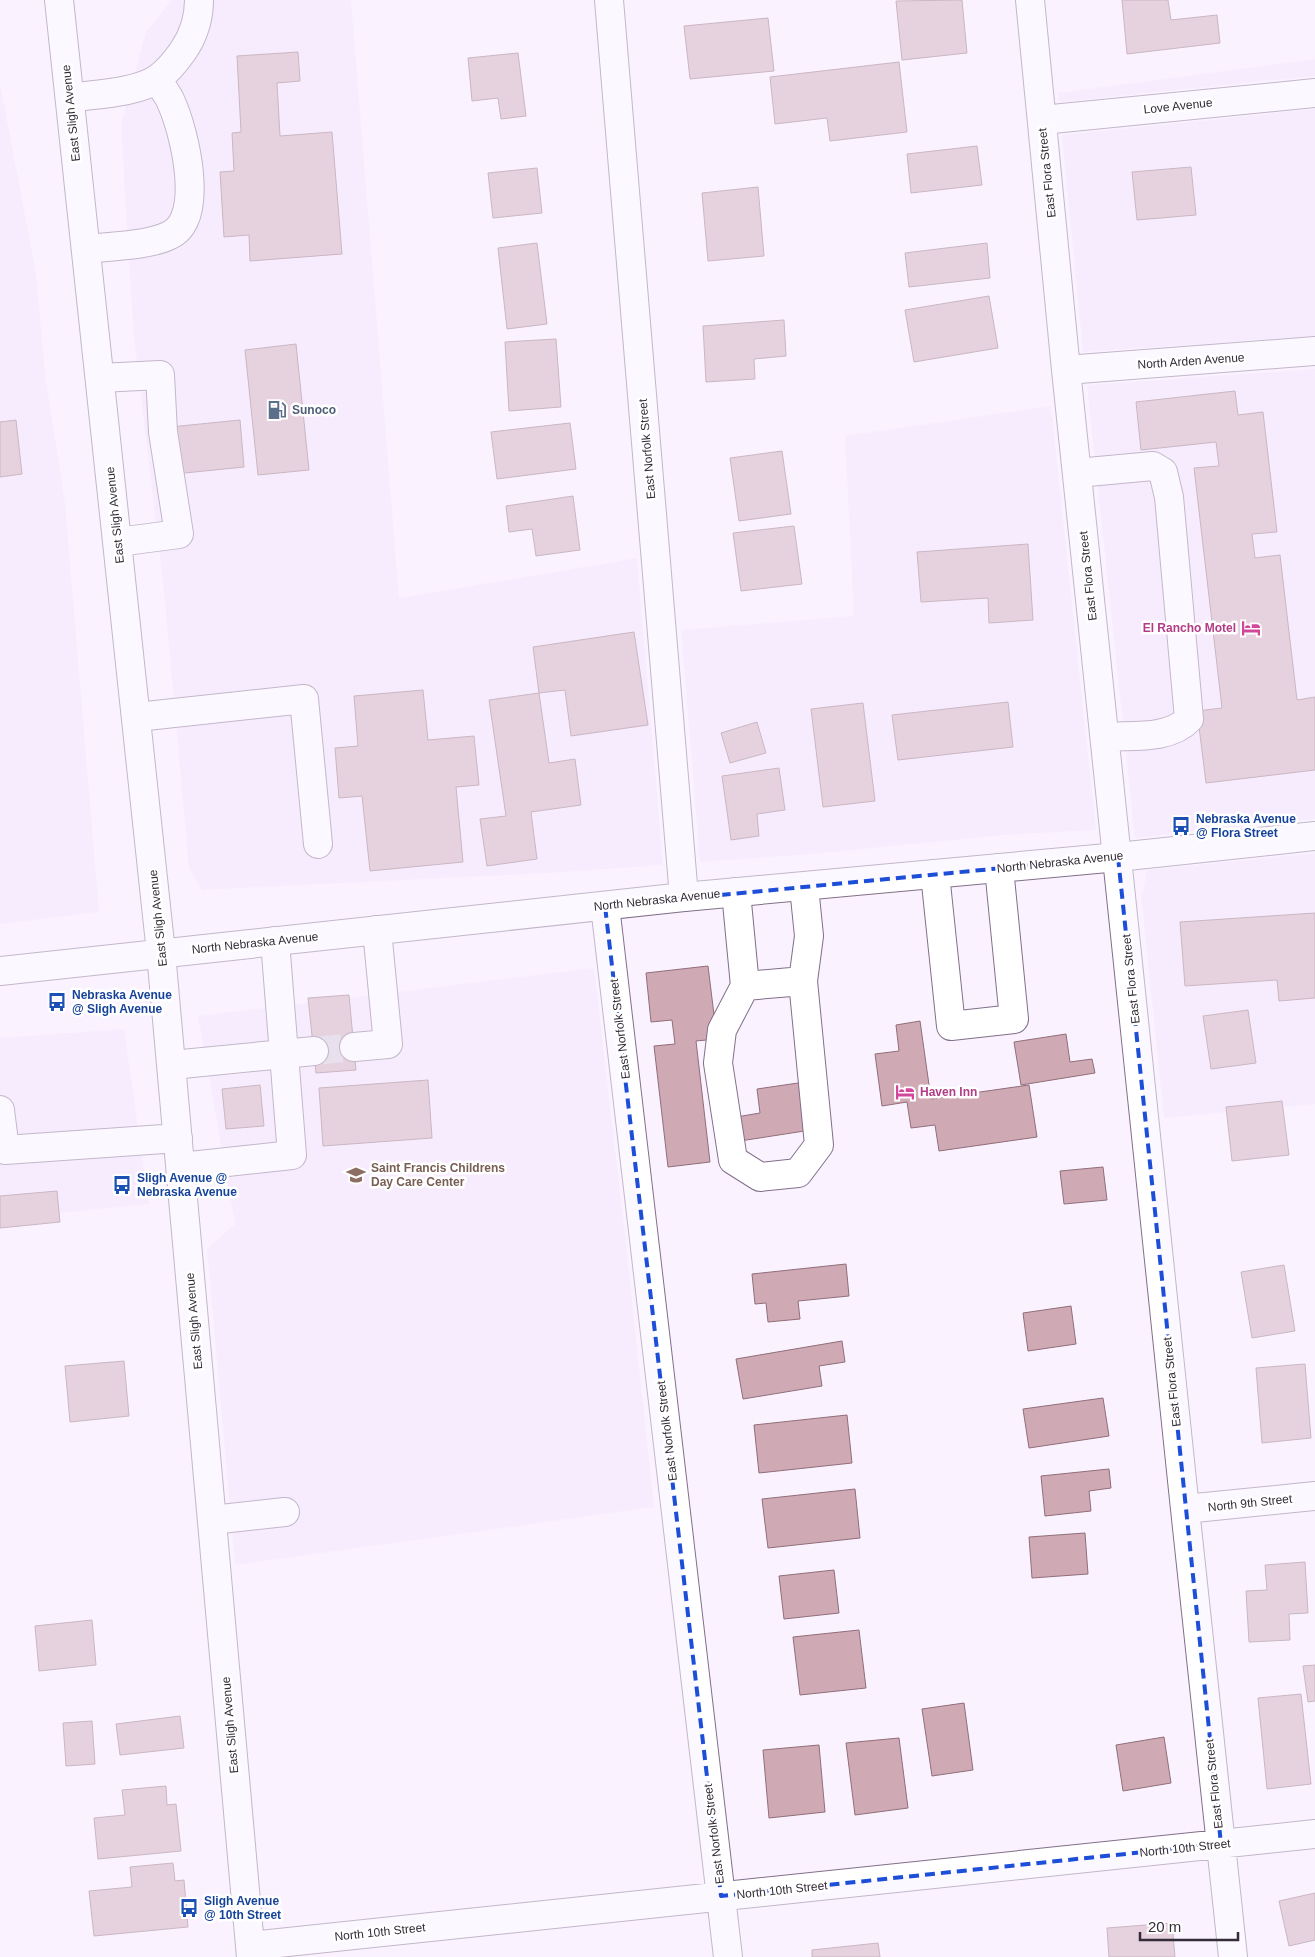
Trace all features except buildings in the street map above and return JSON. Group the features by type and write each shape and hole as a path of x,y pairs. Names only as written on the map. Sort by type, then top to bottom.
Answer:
{"street":[{"name":"East Sligh Avenue","path":"59,0 161,953 251,1952"},
{"path":"70,98 138,87 157,79 176,62 191,39 198,14 198,0"},
{"name":"East Norfolk Street","path":"609,0 684,898"},
{"name":"East Flora Street","path":"1030,0 1066,370 1233,1957"},
{"path":"87,249 153,241 172,235 185,220 190,197 187,164 180,130 171,101 157,79"},
{"name":"Love Avenue","path":"1042,120 1315,93"},
{"name":"North Arden Avenue","path":"1066,370 1315,351"},
{"path":"100,378 160,375 163,432 179,534 118,542"},
{"path":"1077,473 1153,466 1163,472 1168,497 1188,719 1181,727 1165,733 1106,737"},
{"path":"137,717 304,699 318,844"},
{"name":"North Nebraska Avenue","path":"0,971 736,892 1118,857 1315,836"},
{"path":"935,874 951,1026 1014,1019 999,868"},
{"path":"736,892 745,986 722,1030 718,1063 733,1160 760,1177 798,1173 819,1146 803,981 809,936 804,887"},
{"name":"East Norfolk Street","path":"606,906 728,1957"},
{"path":"354,1047 388,1044 377,930"},
{"path":"181,1167 292,1155 275,941"},
{"path":"745,986 803,981"},
{"path":"172,1065 314,1051"},
{"path":"0,1110 5,1150 178,1138"},
{"name":"North 9th Street","path":"1185,1510 1315,1496"},
{"path":"212,1520 284,1512"},
{"name":"North 10th Street","path":"251,1952 722,1896 1315,1834"}],"highlighted area":[{"path":"1118,857 1221,1844 721,1896 605,906"}],"shaded area":[{"path":"172,0 351,0 399,598 637,558 663,865 547,873 202,890 189,868 164,591 133,328 121,125 146,32"},
{"path":"1315,59 1315,76 1059,102 1058,93"},
{"path":"0,83 36,273 45,374 65,503 99,912 0,924"},
{"path":"1315,109 1315,336 1083,352 1062,135"},
{"path":"1315,369 1315,819 1135,838 1087,385"},
{"path":"1051,406 1096,830 1003,835 812,854 700,862 681,630 854,616 845,436"},
{"path":"1315,853 1315,1104 1164,1118 1141,894 1143,893 1147,870"},
{"path":"594,968 654,1507 235,1565 207,1249 235,1224 198,1016"},
{"path":"124,1029 149,1204 0,1219 0,1038"}],"tunnel":[{"path":"314,1051 354,1047"}],"place":[{"name":"Sunoco","path":"277,410"},
{"name":"El Rancho Motel","path":"1251,628"},
{"name":"Nebraska Avenue @ Flora Street","path":"1181,826"},
{"name":"Nebraska Avenue @ Sligh Avenue","path":"57,1002"},
{"name":"Haven Inn","path":"905,1092"},
{"name":"Saint Francis Childrens Day Care Center","path":"356,1175"},
{"name":"Sligh Avenue @ Nebraska Avenue","path":"122,1185"},
{"name":"Sligh Avenue @ 10th Street","path":"189,1908"}]}
